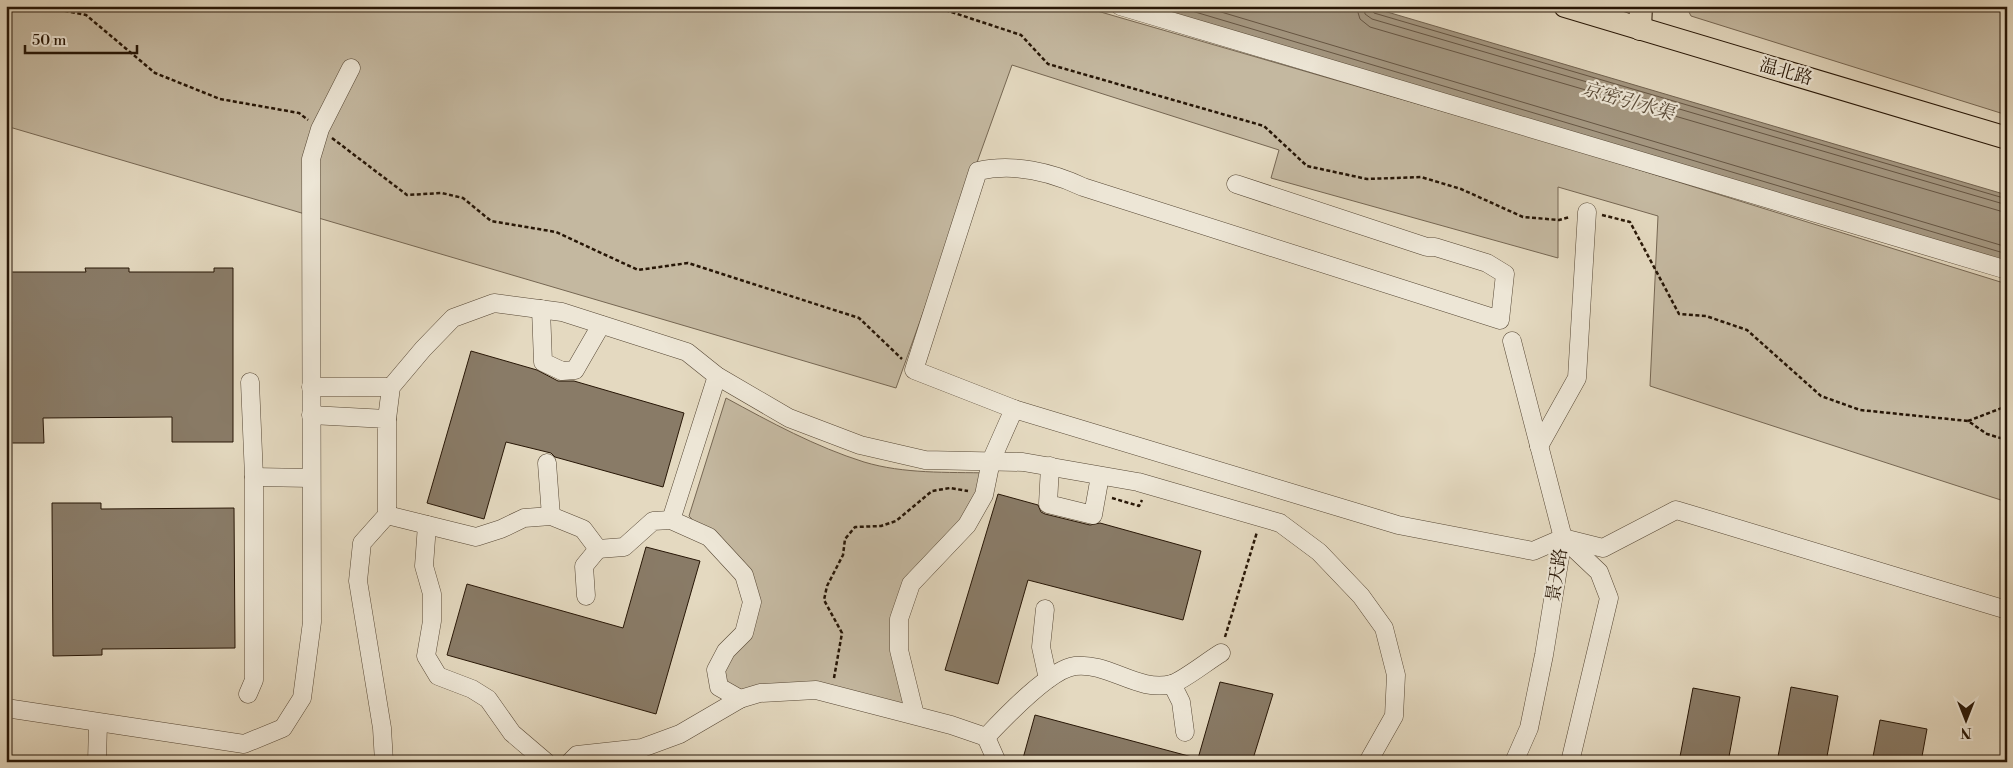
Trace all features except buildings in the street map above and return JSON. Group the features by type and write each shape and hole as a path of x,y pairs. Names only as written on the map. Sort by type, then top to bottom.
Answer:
{"main road":[{"name":"温北路","path":"1565,6 1602,12 1640,29 2007,138"},
{"path":"1640,29 1642,6"}],"street":[{"path":"1120,6 2007,270"},
{"path":"6,708 244,744 283,728 302,698 312,622 311,159 320,129 351,68"},
{"path":"1236,184 1427,247 1435,247 1487,263 1505,274 1500,320 1084,187 1068,180 1000,166 978,171 914,370 1014,409 1398,525 1533,551 1563,538 1602,548 1676,510 2007,610"},
{"path":"1540,446 1577,378 1587,212"},
{"path":"384,762 382,728 358,581 362,543 387,515 387,419 391,387 453,318 494,303 562,312 687,352 717,376 789,418 860,445 925,460 1023,462 1138,482 1280,523 1318,552 1361,596 1384,628 1396,675 1394,716 1372,758 1368,762"},
{"path":"541,309 543,362 562,372 575,370 601,325"},
{"path":"1512,341 1563,538"},
{"path":"671,520 717,376"},
{"path":"248,694 254,680 254,477 250,382"},
{"path":"311,387 391,387"},
{"path":"915,715 899,650 899,619 911,584 968,525 984,495 991,461 1014,409"},
{"path":"311,415 387,419"},
{"path":"547,463 551,516"},
{"path":"1050,466 1048,504 1093,515 1100,476"},
{"path":"254,477 311,478"},
{"path":"387,515 476,537 501,529 524,518 551,516 583,529 598,549"},
{"path":"586,596 584,566 598,549 624,547 653,521 671,520 708,537 744,575 752,602 744,633 726,652 716,670 719,686 740,700"},
{"path":"428,525 424,566 432,594 432,621 426,656 438,676 472,688 488,699 512,733 546,762"},
{"name":"景天路","path":"1514,762 1529,728 1544,655 1563,538"},
{"name":"景天路","path":"1563,538 1599,572 1609,598 1570,762"},
{"path":"1045,609 1041,647 1048,679"},
{"path":"986,737 1048,679 1074,666 1098,666 1123,677 1151,685 1172,684 1221,653"},
{"path":"1172,684 1181,702 1185,732"},
{"path":"570,762 577,755 642,748 680,734 740,700 760,693 816,690 915,715 986,737 997,762"},
{"path":"97,762 98,723"}],"path":[{"path":"6,12 24,6"},
{"path":"39,6 86,15 155,73 220,100 299,113 407,195 442,193 463,198 491,221 556,232 638,270 688,263 859,318 914,370"},
{"path":"933,6 1021,35 1048,64 1264,126 1307,166 1367,179 1421,177 1461,189 1523,217 1559,220 1587,212 1630,222 1679,314 1706,316 1747,330 1821,396 1860,410 1968,421 2007,406"},
{"path":"1968,421 1987,434 2007,440"},
{"path":"831,694 842,633 824,600 827,586 843,554 845,539 855,527 882,526 896,521 932,491 950,488 984,495"},
{"path":"1221,653 1261,518"}],"shaded area":[{"path":"6,6 1080,6 1556,144 2007,284 2007,502 1650,386 1658,216 1558,187 1558,258 1271,178 1279,150 1012,65 896,388 6,126"},
{"path":"1686,6 2007,6 2007,115 1691,16"},
{"path":"726,398 776,425 864,462 894,469 989,473 984,495 935,560 899,619 915,715 816,690 740,699 716,670 744,633 744,575 689,516"}],"water":[{"name":"京密引水渠","path":"1137,6 1367,6 2007,195 2007,266"}]}
